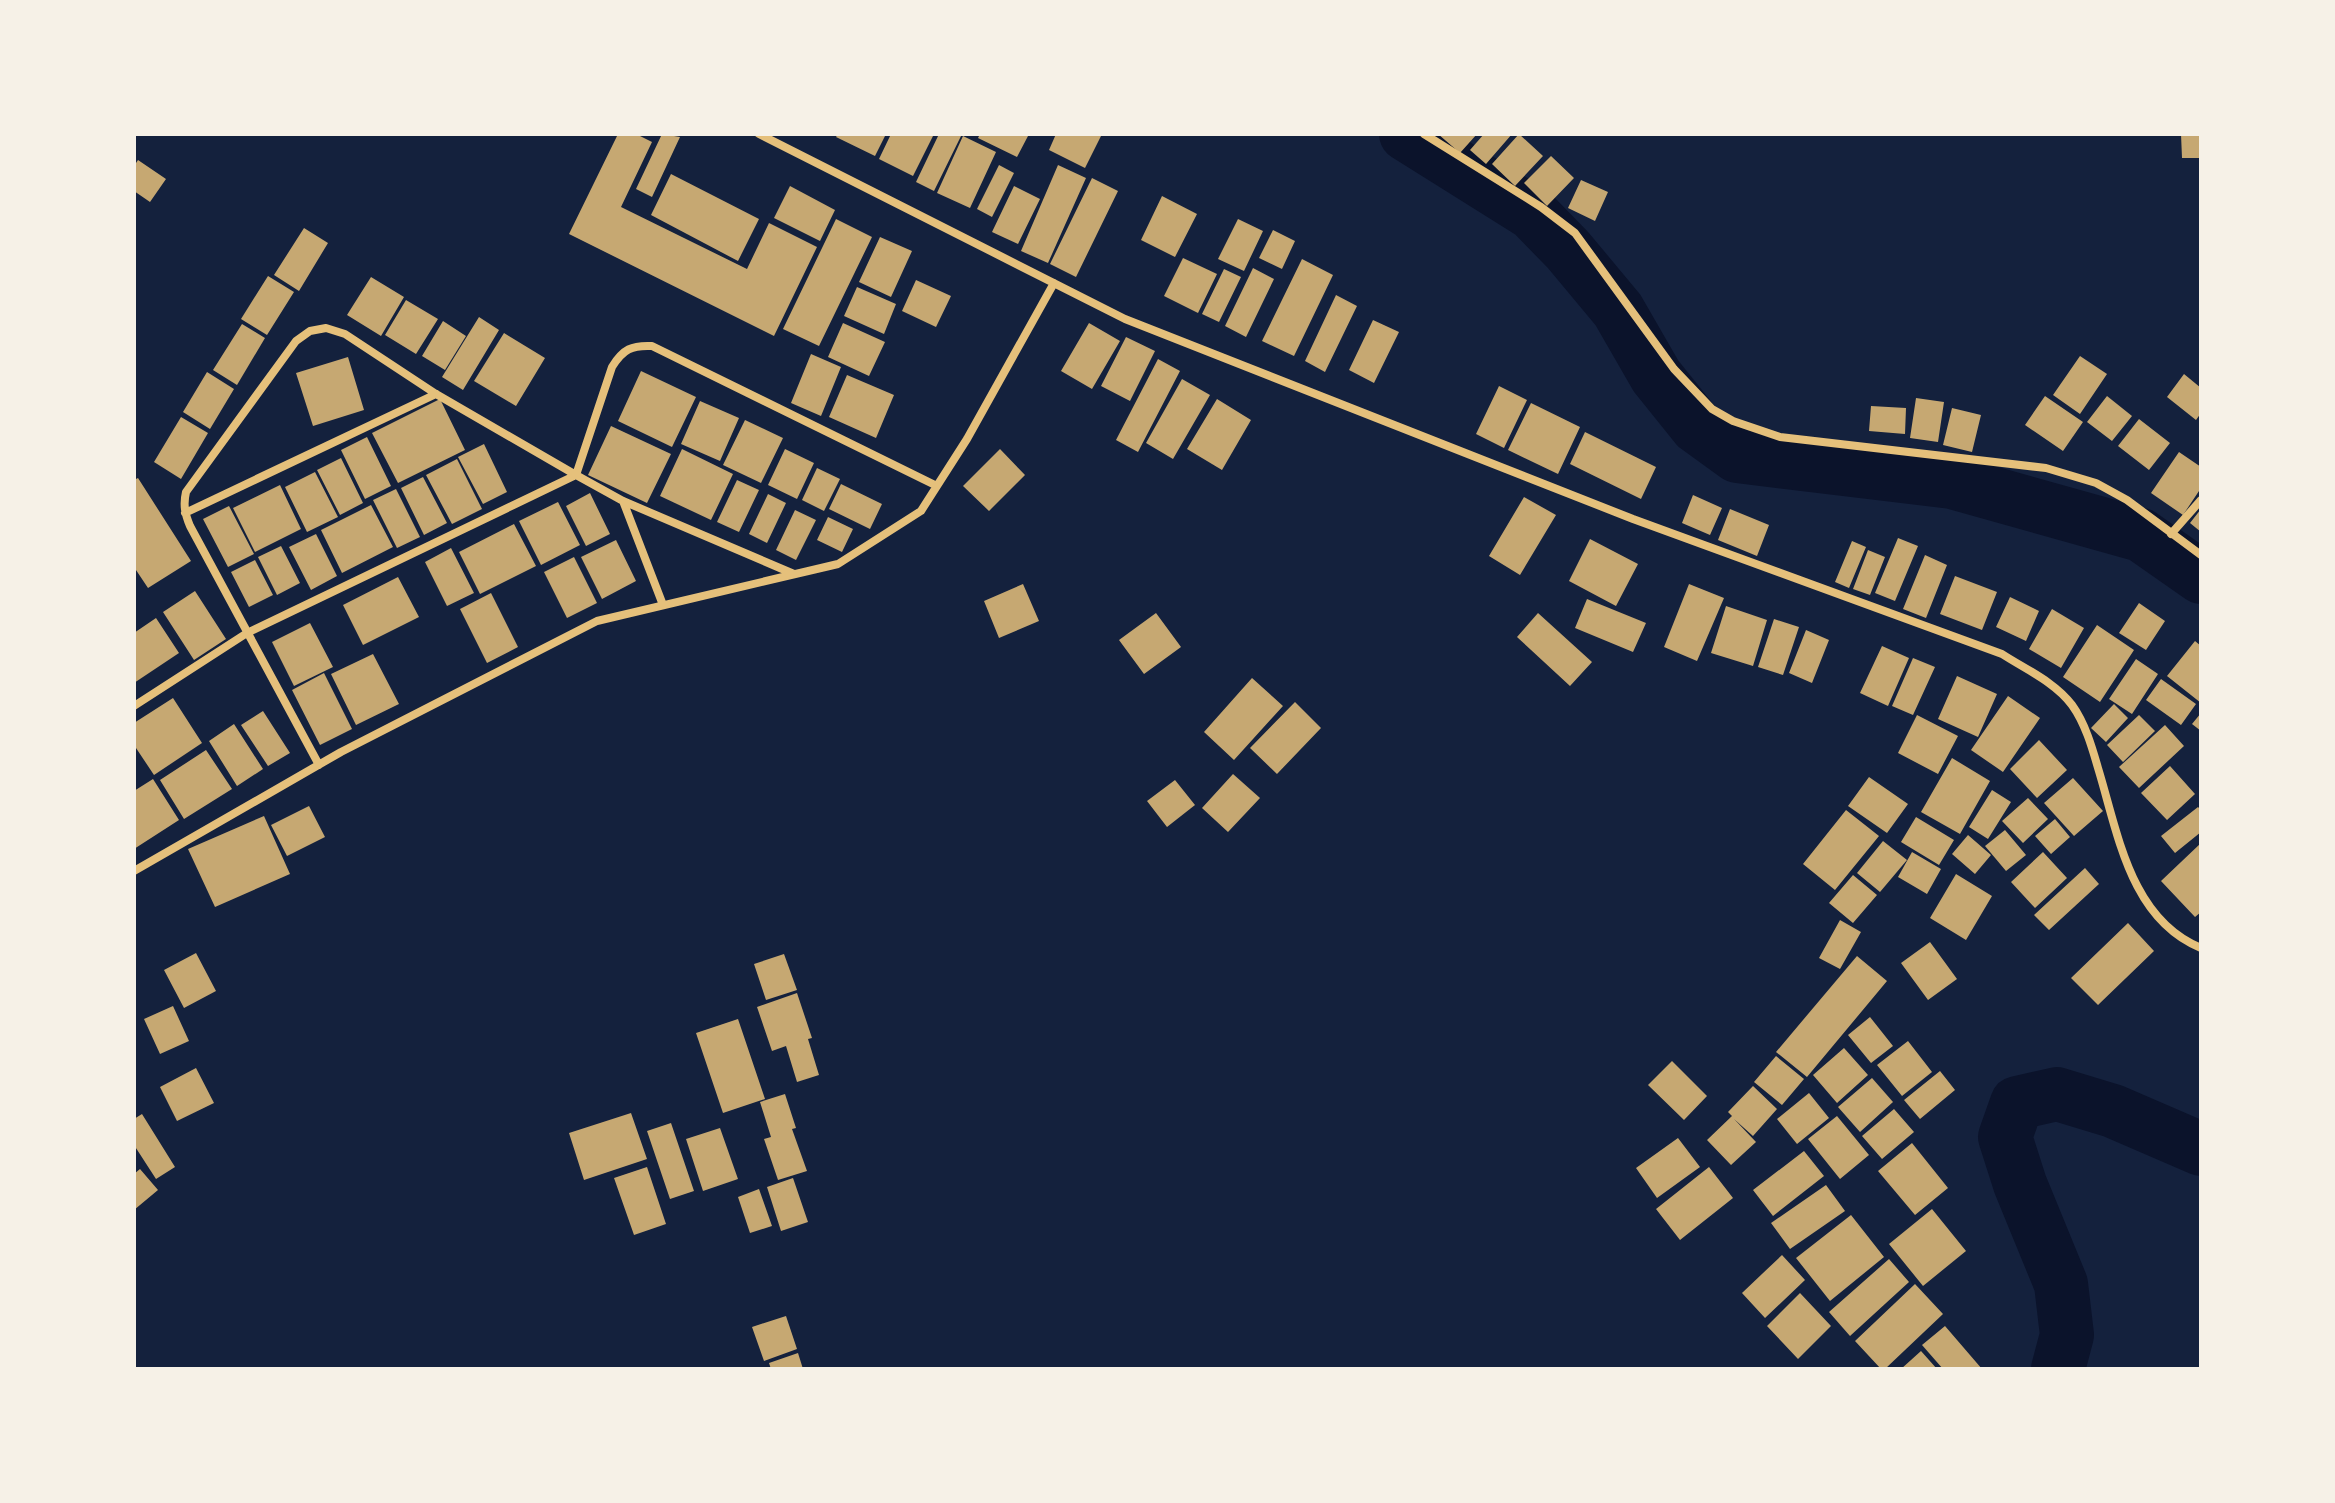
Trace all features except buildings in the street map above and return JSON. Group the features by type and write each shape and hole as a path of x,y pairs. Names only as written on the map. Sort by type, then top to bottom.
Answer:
{"street":[{"path":"759,134 1125,319 1633,519 2002,654 2048,683 2072,705 2089,737 2128,868 2148,907 2182,940 2201,948"},
{"path":"1424,134 1541,207 1575,233 1674,369 1712,409 1733,421 1780,437 2046,468 2096,483 2127,500 2201,555"},
{"path":"134,871 319,765 597,621 838,564 921,511 967,439 1054,283"},
{"path":"319,765 185,513 186,492 296,341 310,331 326,328 345,334 436,394 623,501 795,574"},
{"path":"134,706 247,633 576,475 612,367 622,352 634,346 652,346 937,486"},
{"path":"185,513 436,394"},
{"path":"2171,534 2201,500"},
{"path":"623,501 663,605"}],"waterway":[{"path":"1406,134 1532,213 1618,310 1656,376 1697,427 1737,456 1952,482 2141,535 2201,577"},
{"path":"2058,1369 2067,1335 2061,1284 2020,1184 2005,1137 2017,1103 2057,1094 2113,1111 2201,1149"}]}
